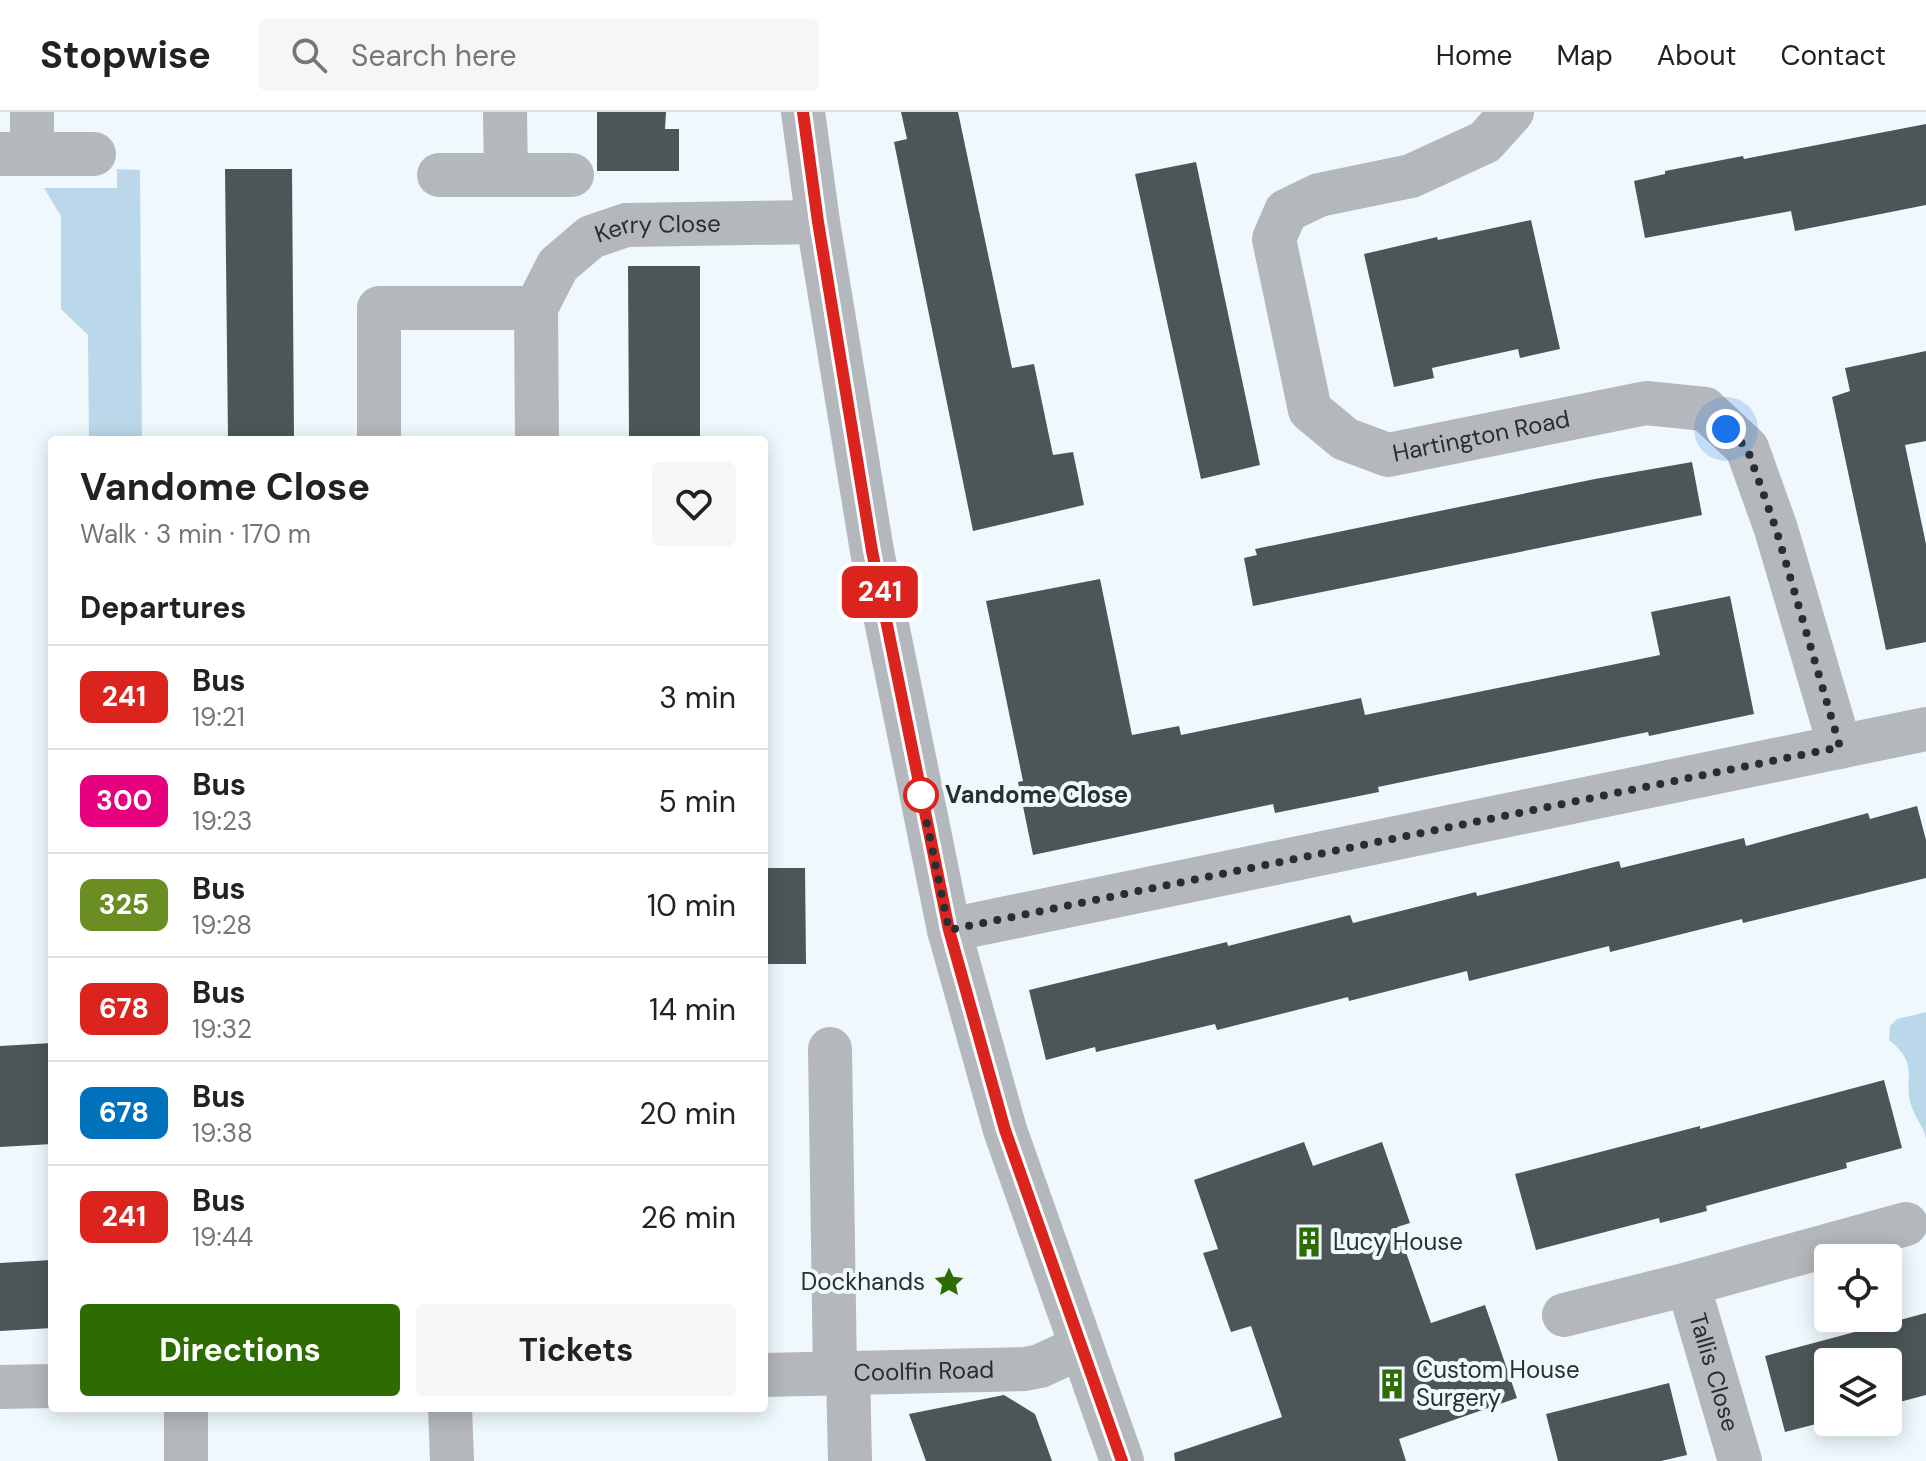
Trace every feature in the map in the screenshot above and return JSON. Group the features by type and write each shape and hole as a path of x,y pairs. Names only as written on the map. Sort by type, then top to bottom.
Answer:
{"street":[{"path":"505,112 506,175"},
{"path":"803,112 872,551 949,930 1005,1130 1122,1461"},
{"name":"Hartington Road","path":"1512,112 1485,142 1411,176 1319,195 1286,211 1274,239 1310,410 1345,439 1388,455 1646,403 1705,409 1747,448 1776,529 1840,747"},
{"path":"21,140 94,154"},
{"path":"439,175 572,175"},
{"name":"Kerry Close","path":"537,436 536,308 558,265 591,237 626,225 818,222"},
{"path":"379,436 379,308 536,308"},
{"path":"949,930 1926,729"},
{"path":"830,1049 841,1373 850,1461"},
{"name":"Tallis Close","path":"1564,1315 1906,1224"},
{"name":"Tallis Close","path":"1688,1284 1740,1461"},
{"name":"Coolfin Road","path":"768,1375 1025,1369 1040,1366 1081,1347"},
{"path":"0,1387 48,1386"},
{"path":"186,1412 186,1461"},
{"path":"450,1412 452,1461"}],"shaded area":[{"path":"117,169 140,170 142,436 89,436 88,335 61,309 61,216 44,188 117,188"},
{"path":"1926,1012 1926,1140 1910,1100 1908,1066 1889,1040 1890,1026 1897,1019"}],"building":[{"path":"597,112 666,112 665,129 679,129 679,171 597,171"},
{"path":"901,112 958,112 1012,368 1034,364 1053,455 1073,452 1084,505 973,531 894,142 907,139"},
{"path":"1926,124 1926,205 1795,231 1791,211 1645,238 1634,181 1665,174 1665,171"},
{"path":"1196,162 1260,465 1201,479 1135,174"},
{"path":"225,169 292,169 294,436 228,436"},
{"path":"1531,220 1560,349 1520,358 1518,349 1432,368 1434,378 1394,387 1364,254"},
{"path":"628,266 700,266 700,436 629,436"},
{"path":"1926,351 1926,441 1905,445 1926,544 1926,642 1886,650 1832,397 1850,391 1845,368"},
{"path":"1692,462 1702,515 1253,606 1244,558 1257,555 1255,549"},
{"path":"1100,579 1132,735 1179,726 1181,735 1361,698 1365,715 1660,655 1651,612 1730,596 1754,714 1431,776 1378,787 1379,792 1275,813 1273,804 1033,855 1018,782 1023,781 986,601"},
{"path":"1917,806 1926,840 1926,878 1610,952 1609,946 1469,981 1467,971 1217,1030 1215,1024 1096,1052 1095,1047 1046,1060 1029,990 1227,942 1228,946 1350,915 1353,923 1619,861 1621,868 1744,838 1746,846 1868,813 1870,819"},
{"path":"768,868 805,868 806,964 768,964"},
{"path":"48,1043 48,1144 0,1147 0,1046"},
{"path":"1884,1080 1902,1148 1846,1163 1847,1168 1706,1206 1707,1211 1660,1223 1659,1218 1536,1250 1515,1174"},
{"path":"1304,1142 1313,1166 1382,1142 1410,1223 1397,1227 1431,1323 1485,1305 1517,1398 1399,1439 1406,1461 1175,1461 1174,1453 1282,1417 1251,1326 1231,1332 1203,1253 1218,1249 1194,1180"},
{"path":"48,1260 48,1328 0,1331 0,1263"},
{"path":"1926,1313 1926,1395 1902,1401 1902,1348 1814,1348 1814,1425 1785,1432 1765,1356 1855,1332 1902,1332 1902,1319"},
{"path":"1669,1383 1687,1455 1661,1461 1558,1461 1546,1414"},
{"path":"1004,1395 1035,1414 1052,1461 926,1461 909,1414"}],"bus line":[{"name":"241","path":"803,112 872,551 949,930 1005,1130 1122,1461"}],"place":[{"name":"Vandome Close","path":"921,795"},
{"name":"Lucy House","path":"1309,1242"},
{"name":"Dockhands","path":"949,1282"},
{"name":"Custom House Surgery","path":"1392,1384"}],"route":[{"path":"921,795 949,930 1840,747 1776,529 1747,448 1726,429"}]}
